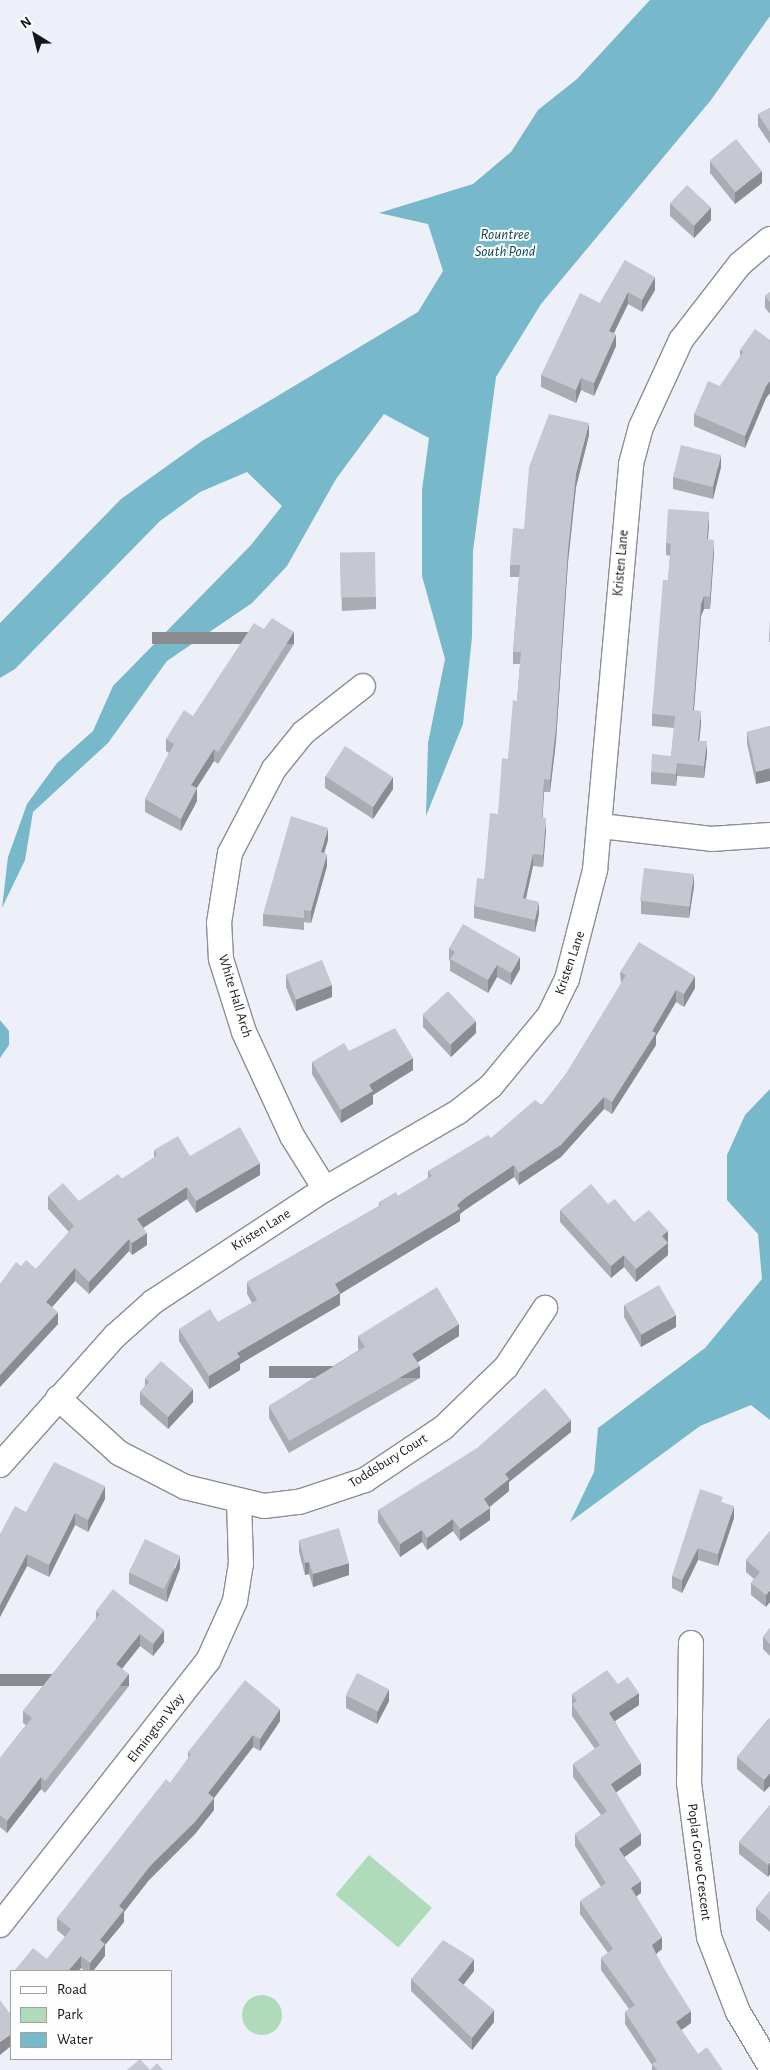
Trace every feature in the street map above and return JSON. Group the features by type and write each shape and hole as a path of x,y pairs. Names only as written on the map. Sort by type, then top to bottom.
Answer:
{"street":[{"name":"Kristen Lane","path":"0,1465 58,1398 153,1302 325,1190 458,1112 525,1050 567,979 582,931 601,826 630,474 641,427 681,340 734,272 770,239"},
{"name":"White Hall Arch","path":"325,1190 292,1136 244,1032 221,959 218,924 230,853 274,769 310,727 363,686"},
{"path":"601,826 711,839 770,835"},
{"name":"Toddsbury Court","path":"58,1398 87,1428 147,1470 184,1487 239,1502 299,1502 365,1480 476,1400 506,1367 545,1308"},
{"name":"Elmington Way","path":"0,1925 208,1661 235,1601 241,1564 239,1502"},
{"name":"Poplar Grove Crescent","path":"691,1643 689,1783 707,1928 731,1997 767,2055"}],"green space":[{"path":"369,1855 432,1908 398,1948 336,1895"},
{"path":"266,1995 273,1998 279,2004 282,2015 281,2023 273,2032 266,2035 258,2035 251,2032 243,2023 242,2011 245,2004 254,1996"}],"water":[{"name":"Rountree South Pond","path":"650,0 770,0 770,16 711,100 541,304 496,377 473,551 472,637 463,724 426,816 428,743 445,659 422,576 422,490 429,438 384,414 336,479 287,566 252,603 167,661 108,743 33,812 25,860 2,908 8,857 27,804 57,763 93,731 113,686 251,545 282,506 247,472 200,492 160,521 15,669 0,678 0,623 121,499 202,441 418,312 443,271 428,224 379,213 473,184 511,152 538,110 577,79"},
{"path":"0,1020 9,1031 9,1045 0,1058"},
{"path":"770,1089 770,1420 751,1405 700,1426 570,1522 594,1472 598,1428 705,1348 762,1279 758,1234 727,1200 727,1155 745,1115"}],"building":[{"path":"770,108 770,132 758,114"},
{"path":"736,139 762,171 735,192 710,160"},
{"path":"687,185 711,208 694,226 670,203"},
{"path":"625,260 655,277 642,300 628,292 609,331 616,334 594,383 581,378 576,390 541,375 580,293 600,303"},
{"path":"770,292 770,302 765,296"},
{"path":"755,329 770,340 770,381 766,386 745,436 694,414 708,381 720,386 743,352 740,350"},
{"path":"549,414 589,423 576,474 568,550 556,729 550,780 544,779 542,817 546,818 543,855 533,854 523,898 539,902 535,920 474,906 477,878 484,879 490,813 498,814 502,758 508,759 513,700 517,701 521,652 513,652 520,565 510,565 513,528 524,529 529,467"},
{"path":"681,445 721,455 713,487 673,477"},
{"path":"668,509 709,512 707,539 714,540 710,597 704,596 701,604 693,710 701,711 698,741 707,741 704,766 677,763 676,774 651,772 652,754 671,756 675,716 652,714 663,580 668,580 671,544 666,543"},
{"path":"375,552 376,597 341,598 340,553"},
{"path":"272,618 294,632 218,752 214,749 191,785 197,788 181,819 145,799 174,744 166,739 184,710 193,716 254,623 264,629"},
{"path":"770,726 770,768 756,772 747,732"},
{"path":"345,746 393,777 373,807 325,776"},
{"path":"291,816 328,828 321,852 327,854 311,911 304,910 304,918 263,914"},
{"path":"644,868 694,874 690,907 640,901"},
{"path":"463,924 520,957 511,973 497,965 488,980 450,959 455,952 449,948"},
{"path":"639,942 695,976 684,994 676,990 652,1031 656,1033 612,1102 604,1097 561,1145 519,1173 514,1165 465,1198 457,1205 460,1209 335,1284 340,1293 237,1353 240,1357 209,1376 179,1329 210,1309 218,1322 257,1300 247,1282 381,1205 379,1202 396,1192 398,1196 432,1176 428,1171 488,1135 491,1138 535,1100 542,1105 566,1074 626,975 620,972"},
{"path":"322,960 332,985 296,1000 286,975"},
{"path":"448,991 476,1021 450,1045 422,1015"},
{"path":"395,1028 413,1058 369,1085 373,1091 341,1110 312,1062 344,1043 349,1051"},
{"path":"240,1127 260,1163 196,1201 187,1187 137,1219 147,1233 132,1243 129,1239 89,1282 75,1268 46,1302 58,1312 0,1375 0,1284 16,1262 21,1266 26,1260 36,1269 74,1226 48,1196 63,1183 79,1201 118,1174 122,1179 157,1155 154,1150 178,1136 190,1156"},
{"path":"591,1184 608,1204 615,1199 634,1222 649,1210 668,1231 662,1236 668,1243 636,1269 624,1255 611,1266 560,1210"},
{"path":"659,1285 676,1314 641,1334 624,1305"},
{"path":"437,1287 459,1324 412,1354 420,1366 289,1441 269,1406 365,1347 358,1336"},
{"path":"161,1361 193,1389 168,1417 140,1392 149,1382 145,1378"},
{"path":"545,1388 571,1420 505,1474 509,1479 484,1499 490,1508 460,1529 453,1519 427,1538 422,1530 400,1544 378,1510 477,1448"},
{"path":"54,1462 105,1486 88,1520 75,1513 49,1565 27,1554 0,1605 0,1534 15,1506 26,1512"},
{"path":"700,1489 723,1497 721,1502 734,1506 718,1554 698,1548 682,1580 672,1576"},
{"path":"339,1528 349,1563 313,1574 309,1562 305,1563 299,1540"},
{"path":"770,1531 770,1590 766,1595 751,1583 760,1572 746,1560"},
{"path":"145,1539 180,1556 164,1589 129,1572"},
{"path":"113,1589 164,1630 153,1644 140,1634 116,1664 129,1674 45,1781 41,1777 7,1821 0,1815 0,1758 32,1718 23,1711 100,1614 96,1611"},
{"path":"770,1628 770,1644 763,1637"},
{"path":"607,1670 618,1684 628,1677 639,1693 609,1713 641,1763 611,1784 641,1833 619,1849 641,1881 631,1888 662,1937 652,1945 660,1962 691,2011 676,2022 698,2054 707,2047 723,2070 657,2070 652,2064 657,2061 625,2012 635,2005 601,1958 613,1949 580,1901 606,1883 575,1834 607,1811 573,1764 600,1745 572,1704 577,1701 572,1694"},
{"path":"357,1673 389,1689 378,1712 346,1695"},
{"path":"245,1680 280,1709 260,1739 253,1735 208,1793 214,1798 195,1822 149,1867 119,1906 124,1910 100,1940 105,1944 90,1963 81,1956 69,1970 15,1970 33,1948 47,1959 71,1929 57,1918 166,1779 170,1783 191,1754 188,1752"},
{"path":"769,1718 770,1773 764,1780 737,1757"},
{"path":"770,1805 770,1862 768,1865 739,1842"},
{"path":"770,1891 770,1920 756,1908"},
{"path":"443,1940 474,1959 458,1980 494,2010 472,2038 411,1979"},
{"path":"0,2000 10,2014 10,2035 0,2042"},
{"path":"141,2060 150,2070 127,2070"},
{"path":"157,2063 163,2070 150,2070"}]}
